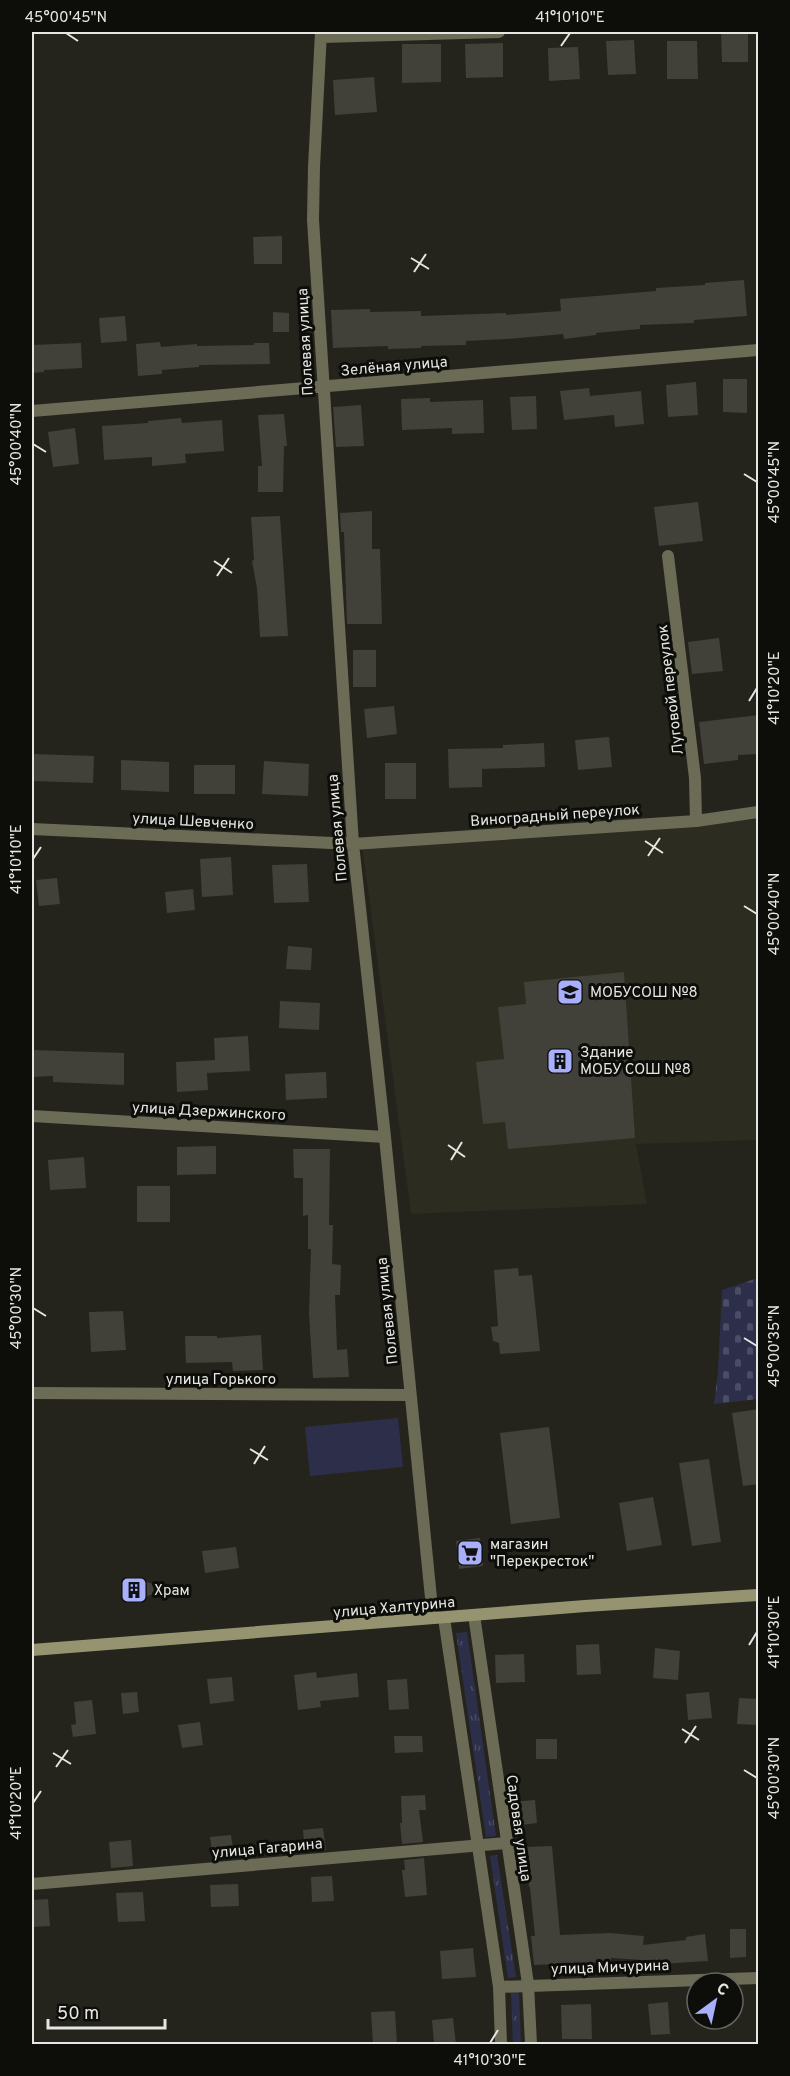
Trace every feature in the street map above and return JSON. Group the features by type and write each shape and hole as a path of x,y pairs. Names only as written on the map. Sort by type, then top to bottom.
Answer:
{"main road":[{"name":"улица Халтурина","path":"32,1650 759,1595"}],"street":[{"path":"322,34 499,32"},
{"name":"Полевая улица","path":"322,34 313,220 352,844 385,1137 410,1395 439,1618 499,1987 501,2044"},
{"name":"Зелёная улица","path":"32,411 759,350"},
{"name":"Луговой переулок","path":"668,556 695,778 696,821"},
{"name":"Виноградный переулок","path":"352,844 696,821 759,812"},
{"name":"улица Шевченко","path":"32,829 352,844"},
{"name":"улица Дзержинского","path":"32,1116 385,1137"},
{"name":"улица Горького","path":"32,1393 410,1395"},
{"name":"Садовая улица","path":"474,1615 528,1984 531,2044"},
{"name":"улица Гагарина","path":"32,1884 506,1843"},
{"name":"улица Мичурина","path":"499,1987 528,1984 759,1978"}],"shaded area":[{"name":"МОБУСОШ №8","path":"758,819 758,1140 636,1144 647,1204 411,1214 362,844 710,824"}],"green space":[{"path":"758,1278 758,1399 714,1404 722,1290"},
{"path":"398,1418 403,1467 310,1476 305,1427"},
{"path":"467,1632 496,1836 486,1837 456,1633"},
{"path":"497,1855 516,1977 508,1978 490,1856"},
{"path":"519,1992 521,2044 513,2044 511,1993"}],"building":[{"path":"721,32 748,32 748,62 722,62"},
{"path":"634,40 636,74 608,75 606,41"},
{"path":"667,41 697,41 698,79 667,79"},
{"path":"503,43 503,77 466,78 465,44"},
{"path":"402,44 441,44 441,82 402,83"},
{"path":"578,47 580,79 549,81 548,48"},
{"path":"374,77 377,112 335,115 333,80"},
{"path":"282,236 282,264 254,264 253,237"},
{"path":"744,280 747,316 694,320 694,323 640,325 640,329 564,339 563,334 466,341 466,345 421,346 421,348 388,349 388,346 333,348 331,310 421,311 421,316 506,313 506,315 561,311 560,299 656,291 656,288"},
{"path":"273,312 289,313 289,332 273,332"},
{"path":"125,316 127,341 101,343 99,318"},
{"path":"160,342 161,347 269,343 270,364 199,365 199,367 162,370 162,374 138,376 136,344"},
{"path":"81,343 82,368 32,373 32,345"},
{"path":"723,379 747,379 747,413 723,412"},
{"path":"696,382 698,415 668,417 666,385"},
{"path":"589,388 590,396 641,391 644,424 615,427 614,415 564,420 560,391"},
{"path":"536,396 537,429 512,430 510,397"},
{"path":"430,398 430,402 483,400 484,433 452,434 452,428 402,430 401,399"},
{"path":"361,405 364,446 336,447 333,407"},
{"path":"284,414 287,446 284,446 283,492 258,492 258,466 262,466 258,415"},
{"path":"181,418 182,423 222,420 224,451 185,454 186,463 152,466 152,457 104,460 102,426"},
{"path":"75,428 79,464 53,467 48,432"},
{"path":"698,502 703,541 659,546 654,507"},
{"path":"372,511 372,549 380,549 382,624 347,624 344,532 341,532 340,513"},
{"path":"280,516 288,636 260,637 257,588 252,561 254,560 251,517"},
{"path":"719,638 723,671 692,674 688,642"},
{"path":"353,650 376,650 376,687 353,687"},
{"path":"394,706 397,734 367,738 364,709"},
{"path":"759,715 759,754 738,755 738,760 704,764 699,722"},
{"path":"609,737 612,767 578,770 575,740"},
{"path":"544,743 545,767 482,769 482,787 449,788 448,749 503,748 503,745"},
{"path":"32,754 94,756 93,783 32,781"},
{"path":"121,760 169,762 169,792 121,790"},
{"path":"264,761 309,764 308,796 262,794"},
{"path":"385,763 416,763 416,799 385,799"},
{"path":"194,765 235,765 235,794 194,794"},
{"path":"231,857 233,895 202,897 200,859"},
{"path":"307,864 309,902 274,903 272,865"},
{"path":"57,878 60,904 39,906 36,880"},
{"path":"193,889 195,910 167,913 165,892"},
{"path":"288,946 312,948 311,970 286,969"},
{"name":"Здание МОБУ СОШ №8","path":"624,972 635,1138 508,1149 505,1122 483,1124 476,1062 504,1059 498,1007 526,1004 524,982"},
{"path":"280,1001 320,1003 319,1030 279,1028"},
{"path":"248,1036 250,1071 207,1073 208,1090 177,1092 176,1062 215,1060 214,1038"},
{"path":"32,1050 124,1053 124,1085 53,1082 53,1076 32,1077"},
{"path":"326,1072 327,1098 286,1100 285,1074"},
{"path":"216,1146 216,1174 177,1175 177,1147"},
{"path":"293,1149 330,1149 329,1225 333,1225 332,1264 341,1265 340,1295 335,1295 337,1350 347,1349 349,1377 313,1378 309,1313 311,1249 308,1249 308,1215 303,1216 303,1178 294,1178"},
{"path":"84,1157 86,1188 50,1190 48,1160"},
{"path":"137,1186 170,1186 170,1222 137,1222"},
{"path":"518,1268 519,1276 532,1275 540,1351 500,1354 499,1343 493,1341 491,1327 498,1326 494,1270"},
{"path":"123,1311 126,1350 91,1352 89,1312"},
{"path":"261,1335 263,1370 233,1371 232,1362 186,1363 185,1336 217,1336 217,1338"},
{"path":"759,1409 759,1484 743,1486 732,1413"},
{"path":"549,1427 560,1518 511,1524 500,1433"},
{"path":"709,1459 721,1542 692,1546 679,1463"},
{"path":"653,1497 662,1545 627,1551 619,1503"},
{"name":"магазин \"Перекресток\"","path":"480,1538 483,1566 459,1569 456,1541"},
{"path":"236,1547 239,1568 205,1573 202,1551"},
{"name":"Храм","path":"144,1581 153,1584 152,1595 126,1599 125,1582"},
{"path":"599,1644 601,1674 577,1675 576,1645"},
{"path":"655,1648 680,1651 678,1680 653,1678"},
{"path":"524,1654 525,1682 496,1683 495,1655"},
{"path":"316,1672 317,1678 357,1673 359,1697 320,1701 321,1707 298,1710 294,1675"},
{"path":"232,1677 234,1701 210,1704 207,1679"},
{"path":"407,1679 409,1709 389,1710 387,1680"},
{"path":"137,1692 139,1712 123,1714 121,1693"},
{"path":"709,1692 712,1718 688,1720 686,1694"},
{"path":"739,1698 758,1699 757,1725 737,1724"},
{"path":"92,1700 96,1734 73,1737 71,1725 76,1724 74,1702"},
{"path":"200,1722 203,1745 182,1748 178,1725"},
{"path":"394,1736 422,1736 423,1752 395,1753"},
{"path":"536,1739 557,1739 557,1759 536,1759"},
{"path":"425,1795 426,1810 419,1810 423,1842 402,1844 401,1796"},
{"path":"535,1800 537,1823 513,1826 510,1802"},
{"path":"323,1828 326,1850 305,1852 303,1830"},
{"path":"231,1835 234,1856 213,1858 210,1837"},
{"path":"131,1840 133,1866 111,1868 109,1842"},
{"path":"552,1846 560,1935 610,1933 644,1936 643,1945 686,1940 686,1937 705,1934 708,1961 659,1964 658,1961 611,1958 611,1962 534,1965 531,1936 535,1936 526,1847"},
{"path":"424,1858 427,1895 405,1897 402,1870 405,1870 404,1860"},
{"path":"332,1876 334,1901 312,1902 311,1877"},
{"path":"238,1884 239,1906 211,1907 210,1885"},
{"path":"143,1892 145,1921 118,1922 116,1893"},
{"path":"48,1899 50,1926 32,1927 32,1900"},
{"path":"730,1929 746,1929 746,1957 730,1958"},
{"path":"473,1948 476,1977 442,1979 440,1951"},
{"path":"668,2002 670,2034 651,2035 648,2004"},
{"path":"591,2004 592,2039 562,2039 561,2005"},
{"path":"395,2011 397,2044 373,2044 371,2012"},
{"path":"453,2018 456,2044 434,2044 432,2020"}],"place":[{"name":"МОБУСОШ №8","path":"570,992"},
{"name":"Здание МОБУ СОШ №8","path":"560,1061"},
{"name":"магазин \"Перекресток\"","path":"470,1553"},
{"name":"Храм","path":"134,1590"}]}
